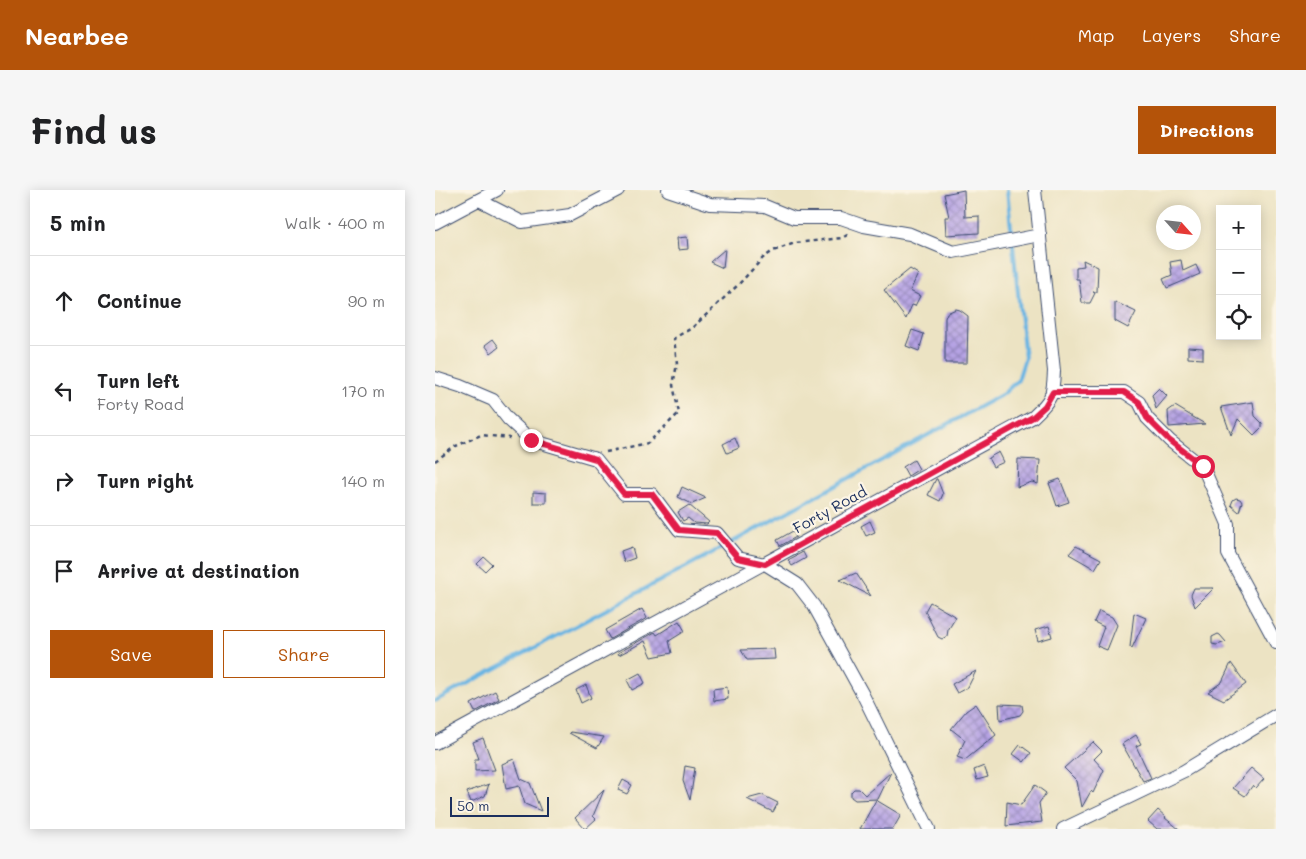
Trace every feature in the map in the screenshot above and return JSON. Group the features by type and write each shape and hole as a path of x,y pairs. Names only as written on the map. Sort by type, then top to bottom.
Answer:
{"street":[{"path":"435,223 497,190"},
{"path":"479,200 522,222 570,215 618,190"},
{"path":"668,190 710,204 765,206 794,218 841,218 864,226 910,234 953,252 1040,235"},
{"path":"1035,190 1055,371 1053,392 1124,392 1139,402 1147,418 1170,441 1203,466 1228,524 1228,554 1276,643"},
{"path":"435,378 493,400 508,419 531,440 596,459 624,494 652,494 679,530 717,533 738,558 765,564 797,584 815,606 863,695 929,829"},
{"name":"Forty Road","path":"435,743 1033,417 1045,406 1053,392"},
{"path":"1063,829 1183,771 1276,714"}],"path":[{"path":"596,459 608,451 648,443 679,414 673,385 677,364 674,338 692,328 738,285 763,258 795,243 842,238 864,226"},
{"path":"435,461 456,446 481,435 531,440"}],"building":[{"path":"964,190 965,217 979,216 979,233 946,235 945,217 949,217 944,194"},
{"path":"687,237 688,249 678,250 677,238"},
{"path":"725,249 723,268 710,262"},
{"path":"1083,260 1098,267 1097,292 1093,292 1095,293 1090,303 1082,303 1079,279 1076,279 1076,267 1084,266"},
{"path":"1181,260 1183,271 1196,265 1200,274 1167,288 1163,279 1172,275 1170,262"},
{"path":"910,269 918,274 910,291 920,296 915,306 912,305 906,319 884,290"},
{"path":"1115,302 1136,312 1128,328 1115,321"},
{"path":"956,309 968,316 967,363 945,363 945,318 947,313"},
{"path":"912,330 924,334 919,351 906,346"},
{"path":"493,339 499,347 491,353 485,345"},
{"path":"1188,347 1203,348 1203,359 1188,358"},
{"path":"1159,388 1167,396 1156,409 1152,395"},
{"path":"1253,402 1255,416 1262,423 1262,427 1254,435 1238,419 1231,435 1221,407"},
{"path":"1175,406 1205,424 1169,427 1168,411"},
{"path":"735,438 739,448 727,453 723,444"},
{"path":"999,452 1004,462 993,467 988,458"},
{"path":"1018,459 1040,460 1038,484 1032,482 1017,487"},
{"path":"914,460 919,469 908,476 903,467"},
{"path":"936,479 943,494 940,501 928,495"},
{"path":"1060,479 1069,502 1057,506 1049,483"},
{"path":"682,487 706,498 692,504 678,497"},
{"path":"533,492 546,493 546,503 533,503"},
{"path":"1236,498 1242,502 1239,512 1231,505"},
{"path":"689,505 709,522 707,524 694,523 688,518 683,521 678,512"},
{"path":"870,521 875,532 866,536 861,526"},
{"path":"793,531 796,537 780,546 777,540"},
{"path":"1076,546 1101,559 1095,569 1069,554"},
{"path":"632,547 635,558 624,562 621,551"},
{"path":"803,552 806,558 792,566 788,560"},
{"path":"484,557 492,564 485,571 477,564"},
{"path":"856,573 871,596 840,580"},
{"path":"1194,588 1214,588 1195,607 1191,595"},
{"path":"930,602 956,617 948,630 947,636 942,639 938,637 925,611"},
{"path":"642,609 647,618 610,639 605,630"},
{"path":"1099,611 1112,617 1117,625 1107,650 1097,646 1104,627 1094,622"},
{"path":"1134,613 1146,618 1132,648 1130,647"},
{"path":"679,621 685,631 669,641 672,653 652,657 645,641 619,655 618,653 655,632 657,635"},
{"path":"1049,626 1052,637 1038,641 1035,630"},
{"path":"1218,634 1226,642 1217,645 1212,644 1212,637"},
{"path":"774,649 775,659 747,660 741,650"},
{"path":"1231,663 1246,684 1224,700 1208,692 1222,682"},
{"path":"976,671 968,687 957,693 952,684"},
{"path":"640,673 645,683 632,690 627,680"},
{"path":"586,685 591,698 581,703 576,690"},
{"path":"727,687 728,699 714,701 713,689"},
{"path":"495,691 499,699 475,712 471,704"},
{"path":"976,704 996,735 965,760 957,757 965,740 951,729 966,711"},
{"path":"999,704 1022,705 1023,711 1020,715 1000,720"},
{"path":"570,732 604,737 597,748"},
{"path":"1136,735 1141,744 1136,746 1151,778 1143,781 1122,744"},
{"path":"483,738 495,770 475,771 475,759 479,759 473,742"},
{"path":"1093,742 1102,751 1094,759 1104,770 1093,793 1091,791 1082,807 1077,781 1064,768"},
{"path":"1020,745 1031,753 1024,762 1013,754"},
{"path":"514,759 521,779 530,783 541,811 525,804 519,786 506,789 502,764"},
{"path":"685,766 695,768 690,800 683,781"},
{"path":"984,766 988,777 977,780 974,770"},
{"path":"1251,768 1264,779 1256,788 1253,785 1245,796 1233,788"},
{"path":"891,772 878,799 855,800 851,797 851,792 854,789 859,789 865,795"},
{"path":"623,780 632,785 627,794 618,790"},
{"path":"489,784 485,796 471,802 467,792"},
{"path":"1035,785 1046,793 1039,803 1042,822 1006,826 1007,802 1021,805"},
{"path":"604,790 593,816 596,819 585,829 575,818"},
{"path":"762,795 778,803 773,812 747,799"},
{"path":"876,800 901,815 893,829 860,829"},
{"path":"1158,810 1179,829 1157,829 1148,821"}],"waterway":[{"path":"435,701 727,545 1003,394 1018,380 1025,358 1007,190"}],"route":[{"path":"531,440 596,459 624,494 652,494 679,530 717,533 738,558 765,564 1033,417 1045,406 1053,392 1124,392 1139,402 1147,418 1170,441 1203,466"}]}
